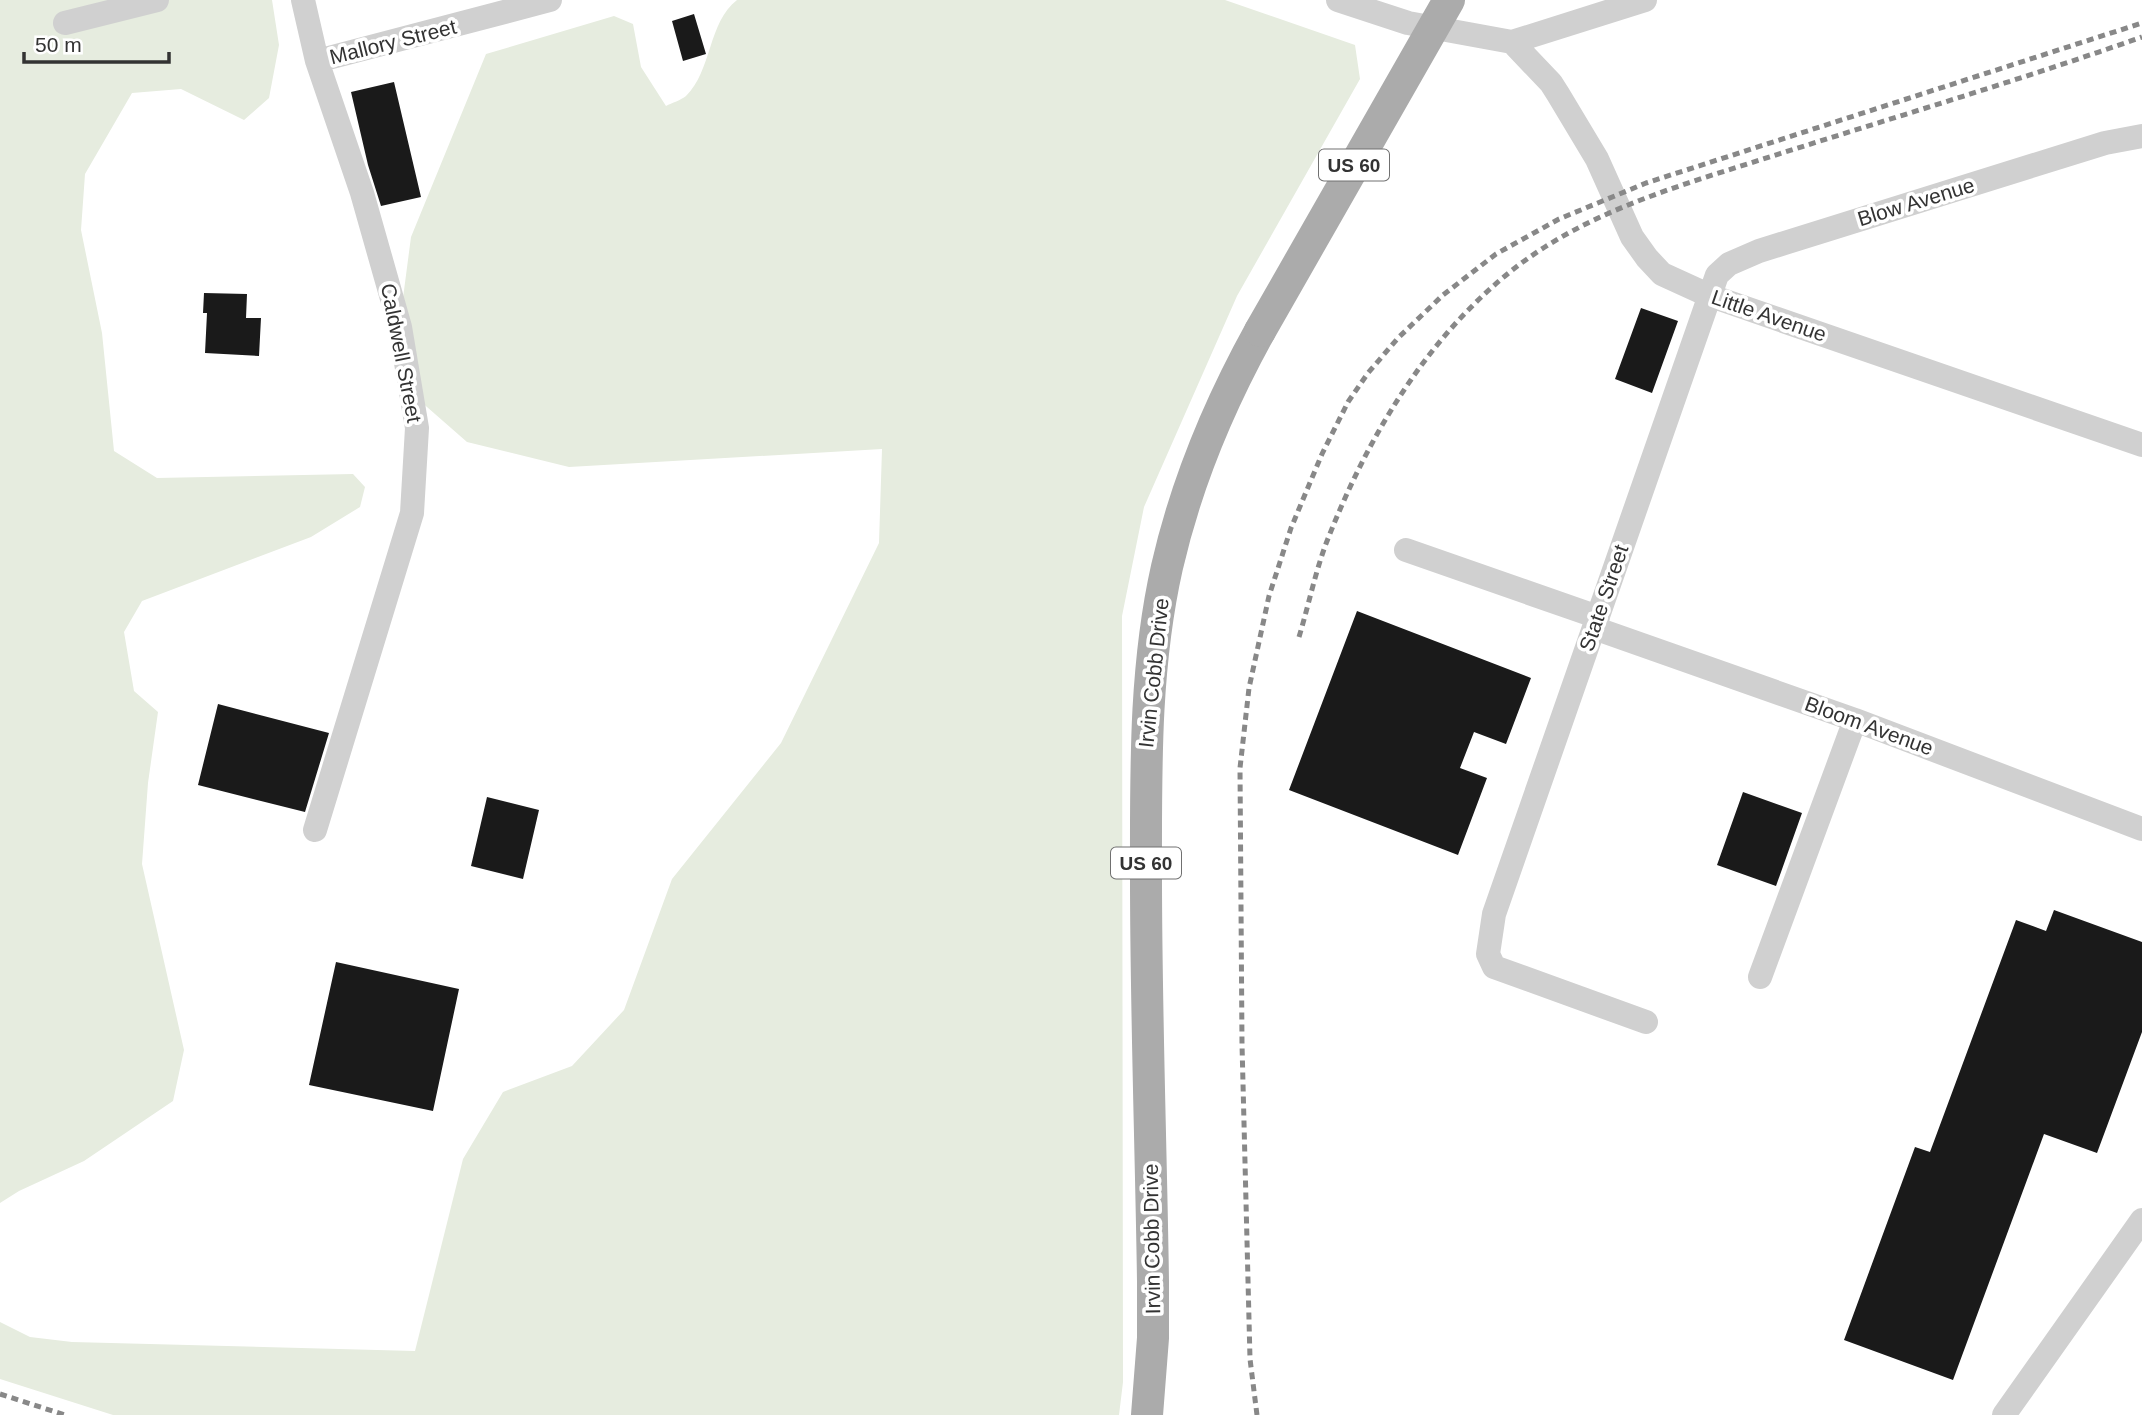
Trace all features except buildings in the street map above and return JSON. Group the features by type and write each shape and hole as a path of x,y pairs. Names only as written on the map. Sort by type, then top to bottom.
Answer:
{"main road":[{"name":"Irvin Cobb Drive","path":"1147,1415 1153,1338 1153,1281 1145,737 1152,653 1167,568 1181,512 1222,407 1260,331 1449,0"}],"street":[{"path":"65,23 157,0"},
{"name":"Caldwell Street","path":"303,0 317,61 362,193 396,314 417,428 412,513 315,830"},
{"name":"Mallory Street","path":"317,61 550,0"},
{"path":"1338,0 1408,23 1512,42 1645,0"},
{"name":"Little Avenue","path":"1512,42 1551,83 1597,159 1632,237 1662,274 1708,295 2142,445"},
{"name":"Blow Avenue","path":"1708,295 1717,275 1729,264 1759,251 2105,143 2142,136"},
{"name":"State Street","path":"1646,1022 1494,967 1488,954 1494,914 1708,295"},
{"name":"Bloom Avenue","path":"1406,550 2142,829"},
{"path":"1760,976 1855,720"},
{"path":"2004,1415 2142,1220"}],"shaded area":[{"path":"0,0 272,0 279,45 269,98 244,120 181,89 132,93 85,174 81,230 102,333 114,451 157,478 353,474 365,487 360,507 311,537 142,601 124,632 134,691 158,712 148,783 142,864 184,1050 173,1101 84,1161 19,1191 0,1203"},
{"path":"737,0 1225,0 1355,45 1360,79 1237,296 1144,507 1122,616 1123,1382 1119,1415 113,1415 0,1379 0,1322 30,1337 72,1342 415,1351 463,1159 503,1092 572,1066 624,1010 672,879 781,743 879,543 882,449 569,467 467,442 419,400 403,298 411,237 486,54 614,16 633,24 641,67 666,106 686,96 694,86 720,21"}],"railway":[{"path":"1257,1415 1250,1359 1242,1044 1240,768 1249,688 1269,596 1291,528 1322,454 1348,402 1398,338 1443,295 1496,254 1559,219 1646,183 2142,23"},
{"path":"1299,637 1329,536 1344,499 1380,429 1424,362 1448,332 1505,276 1536,253 1602,216 1673,188 2142,37"},
{"path":"0,1394 65,1415"}]}
